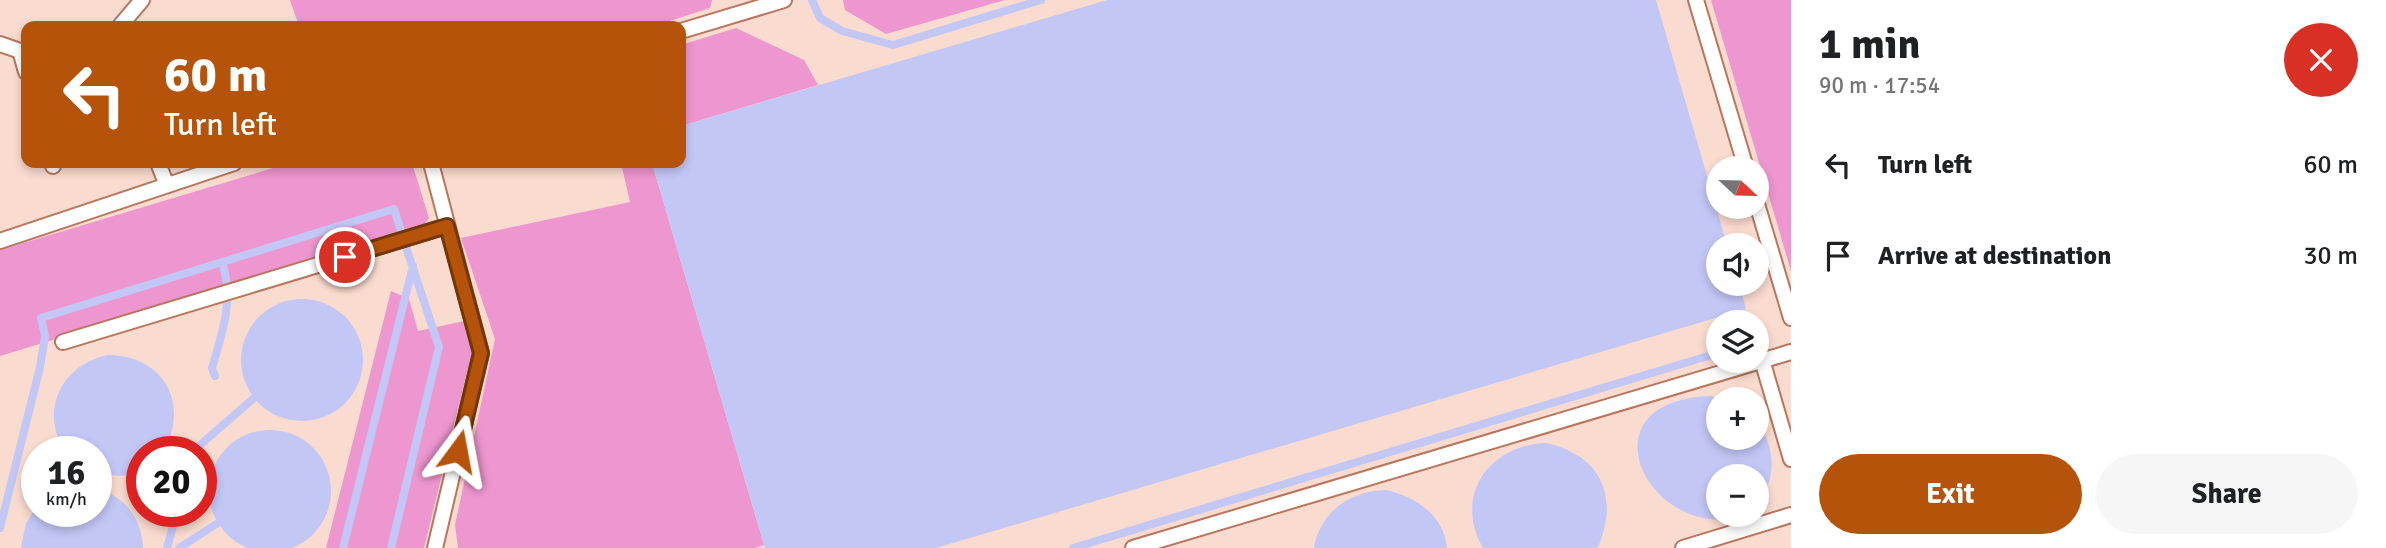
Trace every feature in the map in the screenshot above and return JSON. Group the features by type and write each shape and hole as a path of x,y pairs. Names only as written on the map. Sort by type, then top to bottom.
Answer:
{"lane":[{"path":"124,21 142,0"},
{"path":"686,29 742,6 785,0"},
{"path":"1696,0 1742,156"},
{"path":"0,44 21,53"},
{"path":"160,168 166,183"},
{"path":"0,241 217,168"},
{"path":"432,168 481,353 435,548"},
{"path":"1761,219 1791,318"},
{"path":"63,342 447,226"},
{"path":"1769,358 1791,352"},
{"path":"1133,548 1719,373"},
{"path":"1766,373 1791,458"},
{"path":"1684,548 1791,515"}],"shaded area":[{"path":"290,0 712,0 710,8 670,21 297,21"},
{"path":"843,0 1005,0 886,34 845,10"},
{"path":"1711,0 1791,0 1791,271 1769,196 1769,156 1757,156"},
{"path":"736,28 804,60 818,85 686,125 686,43"},
{"path":"273,168 414,168 429,218 423,227 0,356 0,250"},
{"path":"622,168 653,168 764,545 755,548 458,548 455,525 495,339 461,238 630,202"},
{"path":"391,291 409,299 418,331 464,321 472,352 424,548 326,548"}],"water":[{"path":"1107,0 1656,0 1706,173 1706,219 1719,219 1724,233 1706,233 1706,296 1742,296 1746,309 1706,310 1706,321 936,548 765,548 653,168 686,168 686,125"},
{"path":"302,299 325,304 345,317 358,337 363,360 358,383 345,403 325,416 302,421 279,416 259,403 246,383 241,360 246,337 259,317 279,304"},
{"path":"107,355 127,357 143,363 156,372 172,399 174,415 170,436 126,436 126,475 123,476 112,475 112,436 57,435 54,420 59,391 67,379 91,361"},
{"path":"1706,397 1706,450 1769,450 1769,446 1772,464 1769,481 1769,464 1706,464 1706,518 1683,511 1658,493 1642,469 1638,444 1646,421 1670,404"},
{"path":"270,430 293,435 313,448 326,468 331,491 326,514 313,534 293,547 247,547 227,534 217,520 217,462 227,448 247,435"},
{"path":"1546,443 1580,457 1592,467 1600,480 1607,510 1599,545 1597,548 1483,548 1475,529 1472,510 1475,492 1482,477 1493,463 1508,453 1526,446"},
{"path":"1386,490 1408,497 1427,509 1440,526 1447,548 1314,548 1323,523 1339,505 1361,494"},
{"path":"112,495 126,506 126,527 139,527 143,548 21,548 25,527 112,527"}],"waterway":[{"path":"812,0 820,18 842,31 893,45 1041,0"},
{"path":"0,528 40,367 45,336 41,318 394,209 402,234"},
{"path":"391,548 439,347 406,247"},
{"path":"215,376 212,368 227,302 222,262"},
{"path":"343,548 413,266"},
{"path":"1073,548 1706,357"},
{"path":"210,436 254,398"},
{"path":"179,548 218,523"},
{"path":"167,548 173,527"}],"route":[{"path":"345,257 447,226 481,353 458,451"}]}
